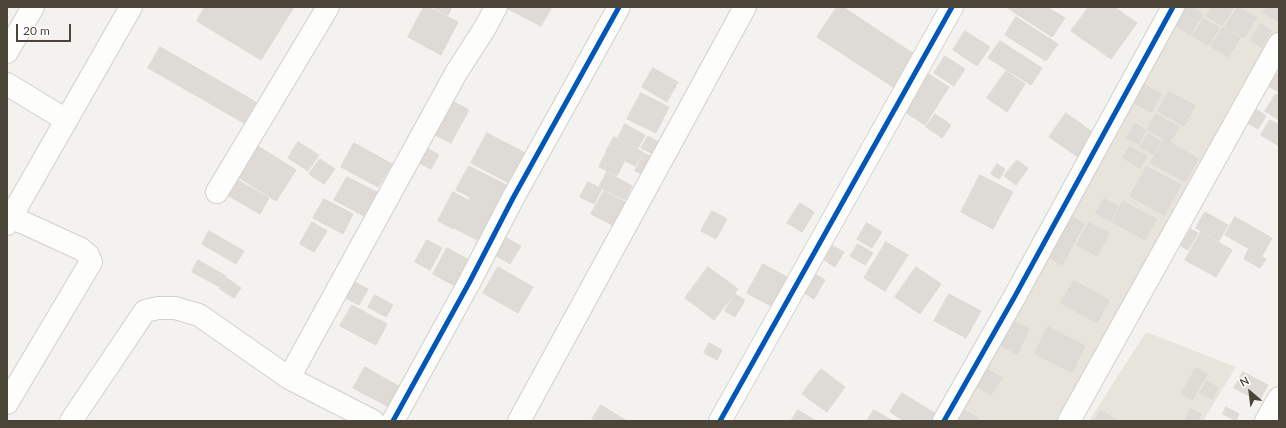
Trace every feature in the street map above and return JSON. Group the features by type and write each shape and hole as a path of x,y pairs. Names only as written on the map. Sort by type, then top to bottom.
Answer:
{"street":[{"path":"7,52 33,7"},
{"path":"7,403 90,262 88,255 80,249 9,221 131,7"},
{"path":"217,192 328,7"},
{"path":"289,378 456,73 485,28 496,7"},
{"path":"393,421 469,283 513,198 619,7"},
{"path":"519,421 745,7"},
{"path":"720,421 952,7"},
{"path":"944,421 1015,296 1174,7"},
{"path":"1069,421 1279,44"},
{"path":"7,84 66,120"},
{"path":"71,421 145,311 158,308 175,308 199,315 289,378 374,421"},
{"path":"1266,421 1279,398"}],"shaded area":[{"path":"1184,7 1279,7 1279,36 1060,421 950,421"},
{"path":"1146,332 1236,367 1203,421 1089,421"}],"building":[{"path":"205,7 294,7 261,60 197,21"},
{"path":"424,7 428,7 458,22 441,55 408,37"},
{"path":"432,7 452,7 448,15"},
{"path":"552,7 541,26 506,8"},
{"path":"837,7 843,7 917,56 896,89 817,37"},
{"path":"1010,7 1047,7 1065,18 1052,37 1009,9"},
{"path":"1089,7 1114,7 1137,23 1111,59 1071,31"},
{"path":"1186,7 1191,7 1203,14 1190,35 1175,25"},
{"path":"1212,7 1234,7 1222,25 1206,16"},
{"path":"1238,7 1257,18 1244,38 1225,27"},
{"path":"1267,7 1279,7 1279,22 1263,12"},
{"path":"1016,17 1058,44 1046,61 1005,35"},
{"path":"1204,19 1219,28 1208,45 1193,36"},
{"path":"1261,24 1271,31 1261,47 1251,40"},
{"path":"1223,28 1240,38 1228,57 1211,46"},
{"path":"965,31 990,47 977,66 953,50"},
{"path":"1000,41 1042,68 1031,85 988,58"},
{"path":"160,47 256,102 244,123 148,68"},
{"path":"945,56 965,69 954,86 934,73"},
{"path":"653,68 678,82 667,102 642,87"},
{"path":"924,71 949,87 925,125 899,108"},
{"path":"1006,71 1025,84 1007,112 987,98"},
{"path":"1272,71 1279,75 1279,92 1264,84"},
{"path":"1143,84 1161,94 1151,112 1133,102"},
{"path":"1169,92 1195,106 1184,126 1158,111"},
{"path":"641,93 669,107 656,133 627,119"},
{"path":"1276,94 1279,96 1279,120 1265,111"},
{"path":"447,98 469,110 451,143 429,132"},
{"path":"1254,108 1266,116 1258,129 1246,122"},
{"path":"1066,113 1098,136 1081,159 1049,137"},
{"path":"935,114 951,125 942,138 926,127"},
{"path":"1156,114 1179,127 1170,142 1148,130"},
{"path":"1270,120 1279,125 1279,146 1261,135"},
{"path":"625,124 645,135 638,148 618,138"},
{"path":"1135,124 1146,130 1138,144 1127,138"},
{"path":"487,133 527,154 511,184 471,163"},
{"path":"1148,134 1160,141 1153,154 1140,147"},
{"path":"648,136 660,143 653,154 641,148"},
{"path":"614,137 643,152 635,166 606,152"},
{"path":"1164,139 1198,159 1185,182 1151,163"},
{"path":"250,141 296,170 276,201 230,172"},
{"path":"298,142 319,155 308,171 288,158"},
{"path":"354,143 392,164 378,187 341,167"},
{"path":"1130,147 1147,156 1140,168 1123,158"},
{"path":"427,148 439,155 431,169 419,163"},
{"path":"606,153 624,162 617,176 599,167"},
{"path":"644,153 653,157 644,175 635,171"},
{"path":"320,159 335,169 324,184 309,174"},
{"path":"1017,160 1028,168 1016,185 1004,176"},
{"path":"997,164 1005,169 999,179 991,174"},
{"path":"469,166 508,186 495,210 456,190"},
{"path":"1147,167 1181,185 1164,215 1130,196"},
{"path":"607,172 632,186 625,200 599,187"},
{"path":"980,175 1013,192 993,229 961,212"},
{"path":"231,176 269,198 260,214 222,192"},
{"path":"347,177 377,192 364,216 334,200"},
{"path":"588,182 602,189 594,204 580,197"},
{"path":"604,191 627,203 614,226 591,214"},
{"path":"453,192 468,200 453,229 438,221"},
{"path":"470,198 497,212 481,242 454,228"},
{"path":"324,199 353,214 343,234 313,218"},
{"path":"1104,199 1118,206 1110,221 1096,213"},
{"path":"1123,202 1156,219 1145,240 1112,222"},
{"path":"800,203 814,212 802,232 787,223"},
{"path":"712,211 727,219 716,239 701,231"},
{"path":"1205,212 1228,225 1219,241 1196,228"},
{"path":"1072,217 1084,224 1062,265 1050,258"},
{"path":"1235,217 1272,238 1262,256 1225,235"},
{"path":"312,222 327,231 314,252 300,244"},
{"path":"867,223 882,232 872,248 857,239"},
{"path":"1089,223 1109,233 1097,256 1077,245"},
{"path":"1191,229 1198,233 1188,250 1181,246"},
{"path":"209,231 244,251 236,264 202,244"},
{"path":"1201,232 1232,250 1216,277 1185,260"},
{"path":"501,235 521,246 510,264 490,252"},
{"path":"427,240 442,248 430,270 415,262"},
{"path":"826,242 844,252 835,267 818,256"},
{"path":"886,242 908,255 885,291 864,278"},
{"path":"858,244 873,253 865,265 850,256"},
{"path":"447,248 469,260 455,286 433,274"},
{"path":"1249,249 1266,259 1260,268 1244,259"},
{"path":"198,260 226,276 220,287 192,272"},
{"path":"763,264 787,277 771,306 747,293"},
{"path":"498,267 533,287 518,313 483,293"},
{"path":"708,267 738,289 714,320 685,298"},
{"path":"916,267 941,284 920,314 895,297"},
{"path":"812,272 825,280 814,299 801,291"},
{"path":"227,278 241,288 234,298 220,289"},
{"path":"349,279 368,289 359,305 340,295"},
{"path":"1074,281 1109,300 1097,323 1061,303"},
{"path":"735,294 745,300 735,317 725,311"},
{"path":"949,294 981,311 966,338 934,321"},
{"path":"375,295 393,305 386,317 368,307"},
{"path":"352,305 387,324 376,345 340,326"},
{"path":"1007,318 1029,329 1017,354 994,342"},
{"path":"1048,327 1085,346 1072,372 1035,354"},
{"path":"709,343 722,350 717,360 704,353"},
{"path":"365,367 404,389 393,409 353,388"},
{"path":"985,368 1002,378 991,395 974,385"},
{"path":"1196,368 1207,374 1192,400 1182,394"},
{"path":"821,369 845,387 827,412 802,394"},
{"path":"1243,372 1268,385 1259,401 1234,388"},
{"path":"1207,381 1218,388 1212,399 1200,393"},
{"path":"902,393 936,414 932,421 904,421 890,412"},
{"path":"601,405 627,421 596,421 592,419"},
{"path":"958,407 978,418 976,421 950,421"},
{"path":"1226,407 1239,414 1236,421 1223,414"},
{"path":"1191,409 1201,414 1197,421 1185,420"},
{"path":"798,410 816,421 791,421"},
{"path":"874,410 893,421 867,421"},
{"path":"1101,411 1119,421 1095,421"}],"cycle path":[{"path":"393,421 469,283 513,198 619,7"},
{"path":"720,421 952,7"},
{"path":"944,421 1015,296 1173,7"}]}
